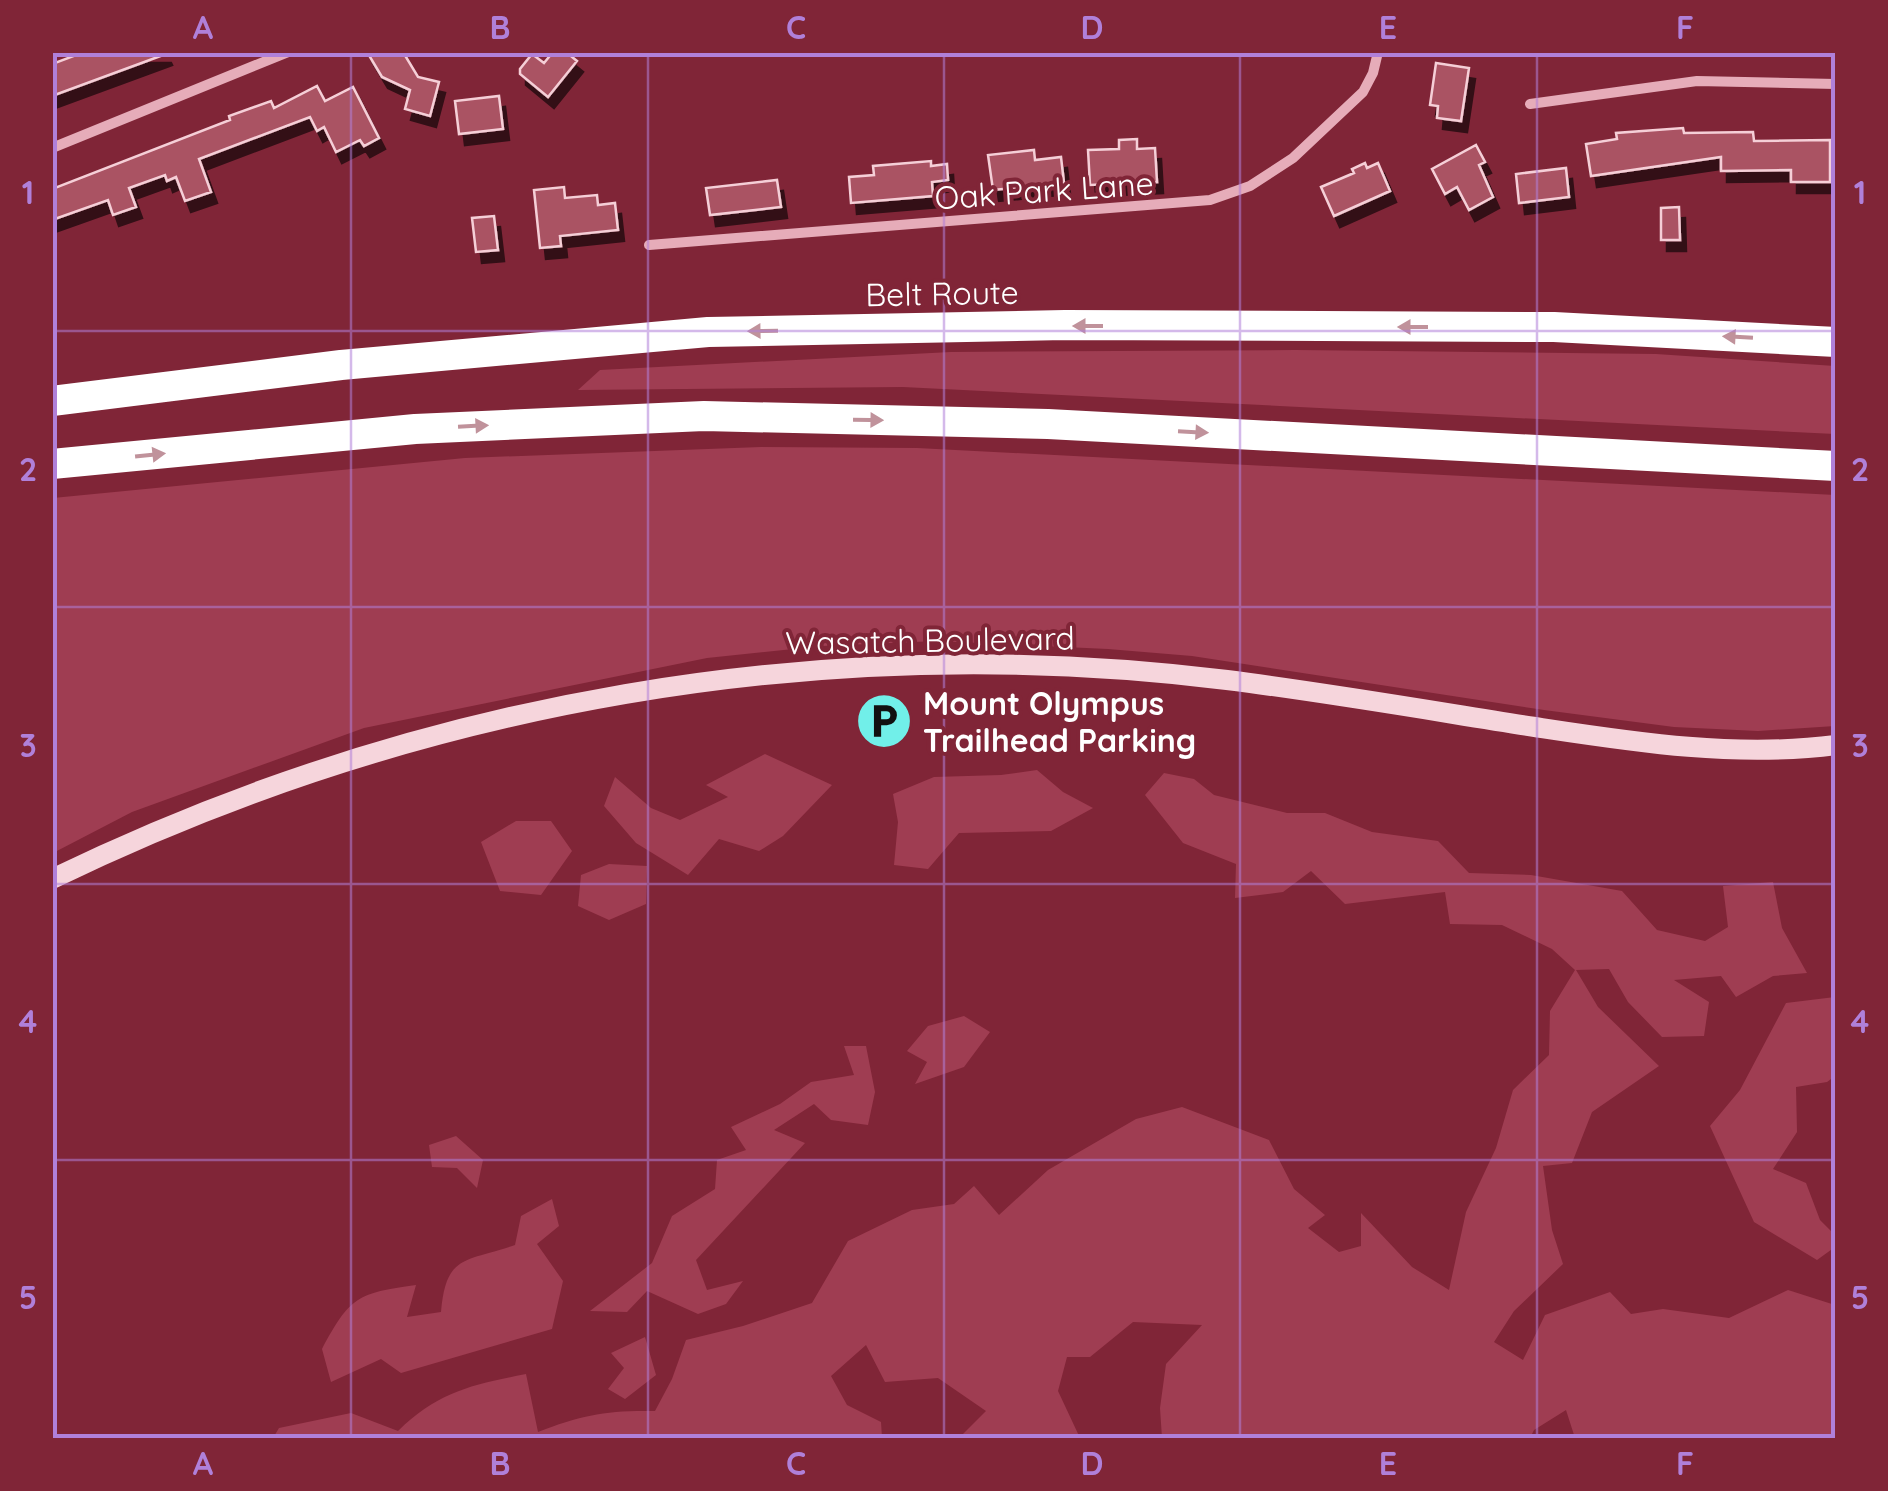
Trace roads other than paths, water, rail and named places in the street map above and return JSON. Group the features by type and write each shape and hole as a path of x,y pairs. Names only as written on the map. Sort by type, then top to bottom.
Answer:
{"highway":[{"name":"Belt Route","path":"52,402 341,364 708,332 1065,326 1535,327 1836,342"},
{"path":"52,464 414,429 704,416 1048,424 1836,466"}],"street":[{"path":"52,148 288,52"},
{"name":"Oak Park Lane","path":"650,244 1210,200 1250,186 1293,158 1363,92 1378,52"},
{"path":"1530,104 1697,81 1836,84"},
{"name":"Wasatch Boulevard","path":"52,878 225,804 412,743 673,684 804,669 942,663 1095,668 1232,680 1673,746 1762,750 1836,745"}],"place":[{"name":"Mount Olympus Trailhead Parking","path":"884,721"}]}
